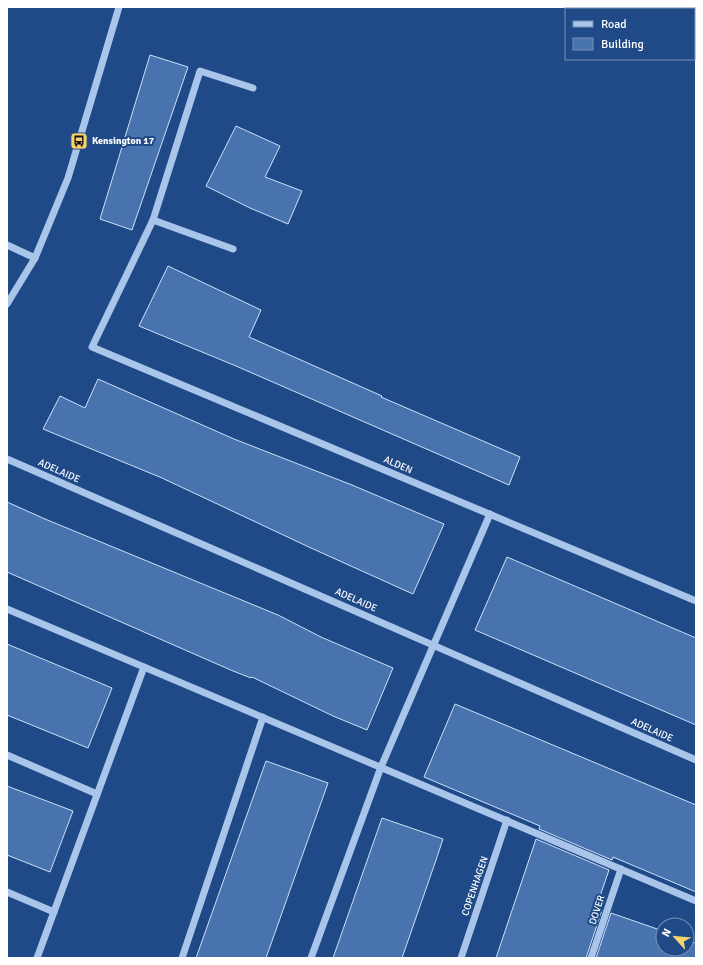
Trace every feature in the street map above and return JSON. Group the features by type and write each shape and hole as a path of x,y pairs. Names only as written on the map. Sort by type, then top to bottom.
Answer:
{"street":[{"path":"7,304 35,258 68,178 119,7"},
{"path":"233,249 152,220 200,71 253,88"},
{"name":"ALDEN","path":"152,220 92,347 696,601"},
{"path":"7,245 35,258"},
{"name":"ADELAIDE","path":"7,459 696,760"},
{"path":"311,958 381,767 490,514"},
{"path":"7,609 696,901"},
{"path":"37,958 144,667"},
{"path":"182,958 262,717"},
{"path":"7,755 97,794"},
{"name":"COPENHAGEN","path":"461,958 507,820"},
{"name":"DOVER","path":"591,958 621,869"},
{"path":"7,892 54,912"}],"building":[{"path":"150,55 188,67 132,230 100,219"},
{"path":"236,126 280,146 265,177 302,191 288,224 250,208 206,186"},
{"path":"168,266 261,310 249,337 382,396 381,397 520,457 509,485 236,366 139,326"},
{"path":"98,379 234,439 352,485 444,524 413,594 162,478 43,429 60,396 85,408"},
{"path":"7,502 278,615 321,637 393,668 367,730 333,716 252,677 251,678 233,671 7,572"},
{"path":"507,557 696,638 696,725 475,630"},
{"path":"7,644 112,688 88,748 7,715"},
{"path":"455,704 696,805 696,892 613,857 612,860 539,829 540,826 424,777"},
{"path":"266,761 328,783 266,958 196,958"},
{"path":"7,786 73,811 50,872 7,855"},
{"path":"382,818 443,839 402,958 333,958"},
{"path":"536,839 609,870 596,908 602,910 586,958 496,958"},
{"path":"611,913 655,928 655,957 695,957 696,943 696,958 596,958"}],"place":[{"name":"Kensington 17","path":"79,141"}]}
